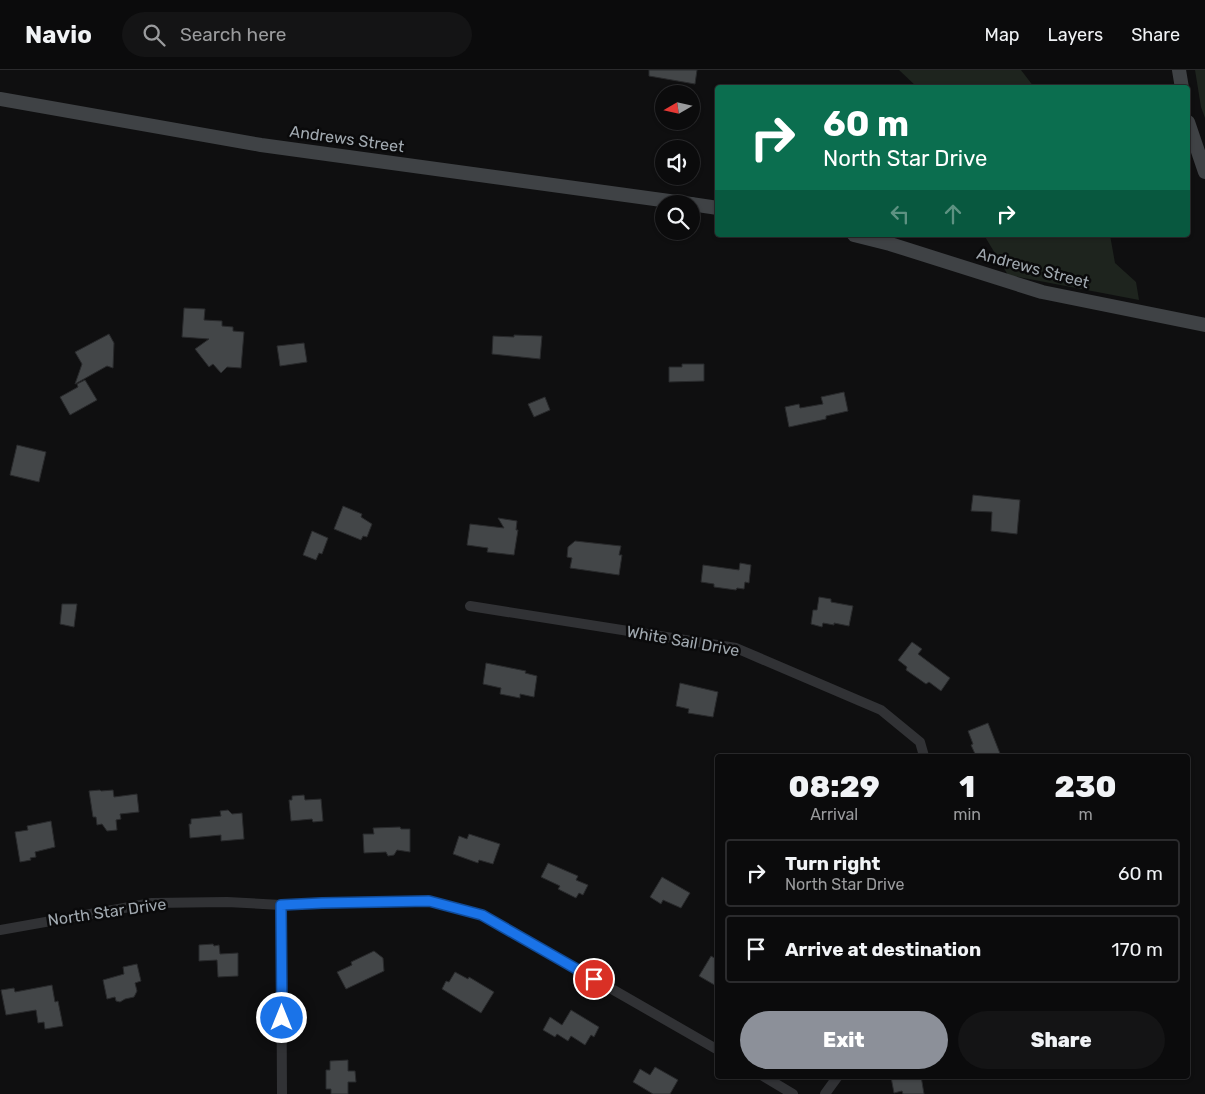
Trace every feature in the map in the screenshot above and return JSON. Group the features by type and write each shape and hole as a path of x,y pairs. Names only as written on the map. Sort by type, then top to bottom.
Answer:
{"street":[{"path":"1179,70 1182,85"},
{"name":"Andrews Street","path":"0,99 270,146 655,199"},
{"path":"1190,128 1205,172"},
{"name":"Andrews Street","path":"700,205 715,208"},
{"name":"Andrews Street","path":"862,237 1042,292 1205,326"},
{"name":"White Sail Drive","path":"470,606 736,648 881,710 920,742 923,754"},
{"name":"North Star Drive","path":"0,930 152,902 227,902 281,905 429,901 482,915 715,1048"},
{"path":"281,905 282,1094"},
{"path":"767,1079 794,1094"},
{"path":"824,1094 836,1079"}],"shaded area":[{"path":"899,70 1021,70 1032,85 915,85"},
{"path":"1195,70 1205,70 1205,118 1201,107"},
{"path":"985,237 1110,237 1115,263 1136,282 1139,300 1008,275"}],"building":[{"path":"649,70 697,70 695,84 649,76"},
{"path":"184,308 205,309 204,320 222,321 222,326 233,327 233,331 244,332 241,368 227,367 221,373 213,364 209,367 195,349 209,339 182,337"},
{"path":"109,334 114,343 113,368 107,366 75,384 82,364 75,352"},
{"path":"514,335 542,336 540,359 492,354 493,336 514,337"},
{"path":"304,343 307,362 280,366 277,346"},
{"path":"682,364 704,364 704,381 669,382 669,367 682,367"},
{"path":"85,380 97,400 70,415 60,397 78,387 77,384"},
{"path":"844,392 848,411 826,416 826,419 789,427 785,407 799,404 800,408 823,404 821,397"},
{"path":"545,397 550,410 534,417 528,404"},
{"path":"17,445 46,452 39,482 10,475"},
{"path":"973,495 1020,500 1017,534 991,531 992,512 971,511"},
{"path":"343,506 362,514 361,517 372,524 367,537 363,536 361,540 334,529"},
{"path":"498,518 517,521 516,530 518,530 514,555 487,552 488,548 467,545 470,524 504,528"},
{"path":"312,531 328,538 322,554 319,553 316,560 303,555"},
{"path":"575,541 621,546 619,555 622,555 619,575 570,568 572,558 567,557 568,547"},
{"path":"740,563 751,565 749,583 745,582 744,589 737,588 736,590 714,587 714,584 701,582 703,565 739,570"},
{"path":"819,597 831,599 831,602 853,606 849,626 823,623 822,627 811,624 813,610 817,610"},
{"path":"62,604 77,604 74,627 60,624"},
{"path":"912,642 922,649 918,654 950,678 941,691 929,682 926,684 906,670 907,667 898,660"},
{"path":"486,663 526,671 525,673 537,676 534,697 520,694 520,698 500,694 501,688 483,684"},
{"path":"680,683 718,692 713,717 688,713 689,709 676,706"},
{"path":"988,723 1000,754 975,754 968,731"},
{"path":"113,790 114,797 137,794 139,812 120,814 121,819 116,820 117,830 107,831 102,824 97,825 96,817 93,817 89,791"},
{"path":"304,795 305,800 321,799 323,821 313,822 312,819 291,821 289,800 292,800 292,796"},
{"path":"228,810 232,814 242,813 244,839 221,841 221,835 190,838 189,824 191,824 191,819 221,816 220,811"},
{"path":"51,821 55,847 35,852 36,857 20,862 15,832 28,830 27,826"},
{"path":"400,827 401,829 410,829 410,852 397,850 394,855 388,856 386,852 364,853 363,834 374,834 373,828"},
{"path":"469,834 500,844 493,864 479,860 478,863 453,854 459,836 467,839"},
{"path":"548,863 578,876 576,880 588,885 583,895 579,893 576,898 558,889 560,886 541,877"},
{"path":"662,877 690,893 681,908 663,900 661,904 650,897"},
{"path":"213,944 214,946 219,945 220,954 238,953 238,976 218,977 217,960 199,961 199,945"},
{"path":"374,951 383,958 384,971 346,989 337,972 352,965 351,962"},
{"path":"711,956 715,958 715,985 699,976"},
{"path":"137,964 141,981 135,983 137,991 134,997 120,1002 116,1001 115,997 107,999 103,980 124,974 123,967"},
{"path":"455,972 468,979 469,977 494,992 481,1013 442,989 446,981 449,982"},
{"path":"52,985 55,1002 58,1001 63,1026 45,1029 44,1022 38,1023 36,1010 6,1015 1,990 14,988 15,992"},
{"path":"571,1010 599,1027 594,1037 591,1035 585,1045 571,1036 568,1041 557,1034 555,1037 543,1030 550,1017 562,1025"},
{"path":"348,1060 348,1071 355,1071 356,1082 348,1082 348,1094 331,1094 331,1089 326,1089 326,1070 330,1070 330,1061"},
{"path":"655,1067 678,1080 670,1094 653,1094 633,1082 640,1069 650,1075"},
{"path":"891,1079 922,1079 924,1094 903,1094 902,1091 894,1093"}],"route":[{"path":"282,1018 281,905 429,901 482,915 594,979"}]}
